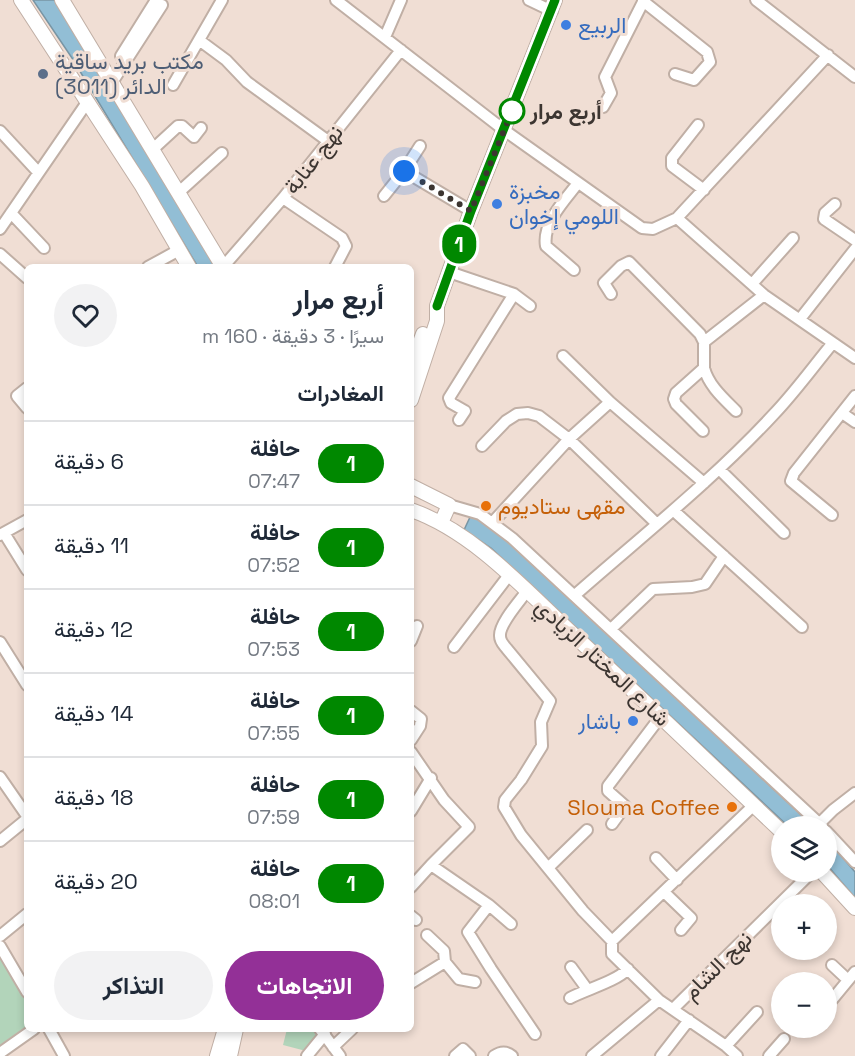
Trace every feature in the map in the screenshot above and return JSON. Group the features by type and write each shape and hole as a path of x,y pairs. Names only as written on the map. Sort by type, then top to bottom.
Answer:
{"main road":[{"path":"21,0 142,186 187,264"},
{"path":"62,0 221,264"},
{"path":"414,360 554,5"},
{"path":"414,391 437,321 437,306"},
{"path":"414,488 449,505 441,523"},
{"name":"شارع المختار الزيادي","path":"414,511 441,523 484,552 771,821"},
{"path":"831,882 855,908"},
{"path":"217,1056 224,1032"},
{"path":"230,1056 235,1032"}],"street":[{"path":"173,85 222,0"},
{"path":"336,0 504,130 642,228 653,229 677,218 828,55"},
{"path":"385,37 401,0"},
{"path":"529,0 554,5"},
{"path":"603,107 611,93 605,77 644,0 707,52 710,62 694,80 675,74"},
{"path":"756,0 855,77"},
{"path":"110,80 159,3"},
{"path":"199,40 226,60 247,82 328,141"},
{"name":"نهج عنابة","path":"226,264 283,198 401,50"},
{"path":"0,229 88,101"},
{"path":"698,125 672,158 671,163 704,190"},
{"path":"153,149 178,126 182,126 194,137 201,128"},
{"path":"0,131 38,172"},
{"path":"384,196 420,146"},
{"path":"179,192 222,153"},
{"path":"404,171 471,211"},
{"path":"574,270 546,246 544,237 552,220 578,183"},
{"path":"283,198 342,238 346,246 337,264"},
{"path":"835,204 825,213 825,219 855,240"},
{"path":"11,213 44,248"},
{"path":"677,218 764,295 832,344 853,352"},
{"path":"752,284 793,238"},
{"path":"800,319 855,249"},
{"path":"153,264 179,250"},
{"path":"0,255 24,275"},
{"path":"611,294 604,283 621,266 629,262 700,334 704,342 704,368 713,387 736,411"},
{"path":"449,272 514,294 530,306"},
{"path":"459,420 465,411 451,403 449,398 514,294"},
{"path":"704,342 764,295"},
{"path":"574,595 674,511 719,469 775,413 832,344"},
{"path":"563,356 610,402 704,483"},
{"path":"703,431 676,404 674,399 676,393 704,368"},
{"path":"24,390 17,396 24,404"},
{"path":"832,515 792,481 794,473 855,396"},
{"path":"493,522 569,439 610,402"},
{"path":"482,446 506,421 517,414 528,413 539,416 569,439 657,524"},
{"path":"842,413 855,422"},
{"path":"719,469 784,533"},
{"path":"449,505 480,514 493,522 811,816"},
{"path":"674,511 802,627"},
{"path":"24,522 2,534 24,566"},
{"path":"611,629 653,589 705,584 724,556"},
{"path":"454,647 509,575"},
{"path":"527,591 499,634 501,641 550,701 541,722 542,746 521,780 505,800 504,807 521,835 583,911 612,941 612,954 659,1000 737,1056"},
{"path":"414,634 417,626"},
{"path":"0,642 24,680"},
{"path":"414,713 422,719 414,735"},
{"path":"612,824 626,806 608,791 608,786 661,716"},
{"path":"414,756 444,800 469,827 414,885"},
{"path":"0,777 24,813"},
{"path":"414,805 431,778"},
{"path":"829,816 833,810 855,794"},
{"path":"612,941 754,805"},
{"path":"0,841 24,821"},
{"path":"549,867 587,830"},
{"path":"837,842 855,862"},
{"path":"656,858 677,880"},
{"path":"431,865 489,905 512,924"},
{"name":"نهج الشام","path":"673,1009 802,882"},
{"path":"664,892 691,918 681,930"},
{"path":"489,905 468,932 535,1034"},
{"path":"0,936 24,916"},
{"path":"427,935 444,951 445,962 459,979 475,982"},
{"path":"0,946 24,987"},
{"path":"414,981 445,962"},
{"path":"832,965 852,976 837,993"},
{"path":"571,967 587,989"},
{"path":"570,998 621,976 628,969"},
{"path":"592,1056 659,1000"},
{"path":"726,1046 757,1012"},
{"path":"661,1056 689,1020"},
{"path":"0,1053 30,1032"},
{"path":"51,1032 64,1056"},
{"path":"306,1056 322,1032 337,1051 350,1032"},
{"path":"769,1056 784,1039"},
{"path":"455,1056 463,1049 470,1056"},
{"path":"494,1056 499,1053 508,1053 512,1056"}],"green space":[{"path":"0,954 24,996 24,1028 0,1045"},
{"path":"286,1032 318,1032 320,1034 306,1051 283,1045"}],"water":[{"path":"33,0 55,0 70,20 216,264 196,264 72,58"},
{"path":"471,515 501,534 802,816 777,816 491,548 464,530"},
{"path":"837,851 855,872 855,898 837,877"}],"bus line":[{"name":"1","path":"437,306 471,211 555,0"}],"place":[{"name":"الربيع","path":"566,25"},
{"name":"مكتب بريد ساقية الدائر (3011)","path":"43,74"},
{"name":"أربع مرار","path":"512,111"},
{"name":"مخبزة اللومي إخوان","path":"497,204"},
{"name":"مقهى ستاديوم","path":"486,506"},
{"name":"باشار","path":"633,721"},
{"name":"Slouma Coffee","path":"732,807"}],"route":[{"path":"404,171 471,211 512,111"}]}
